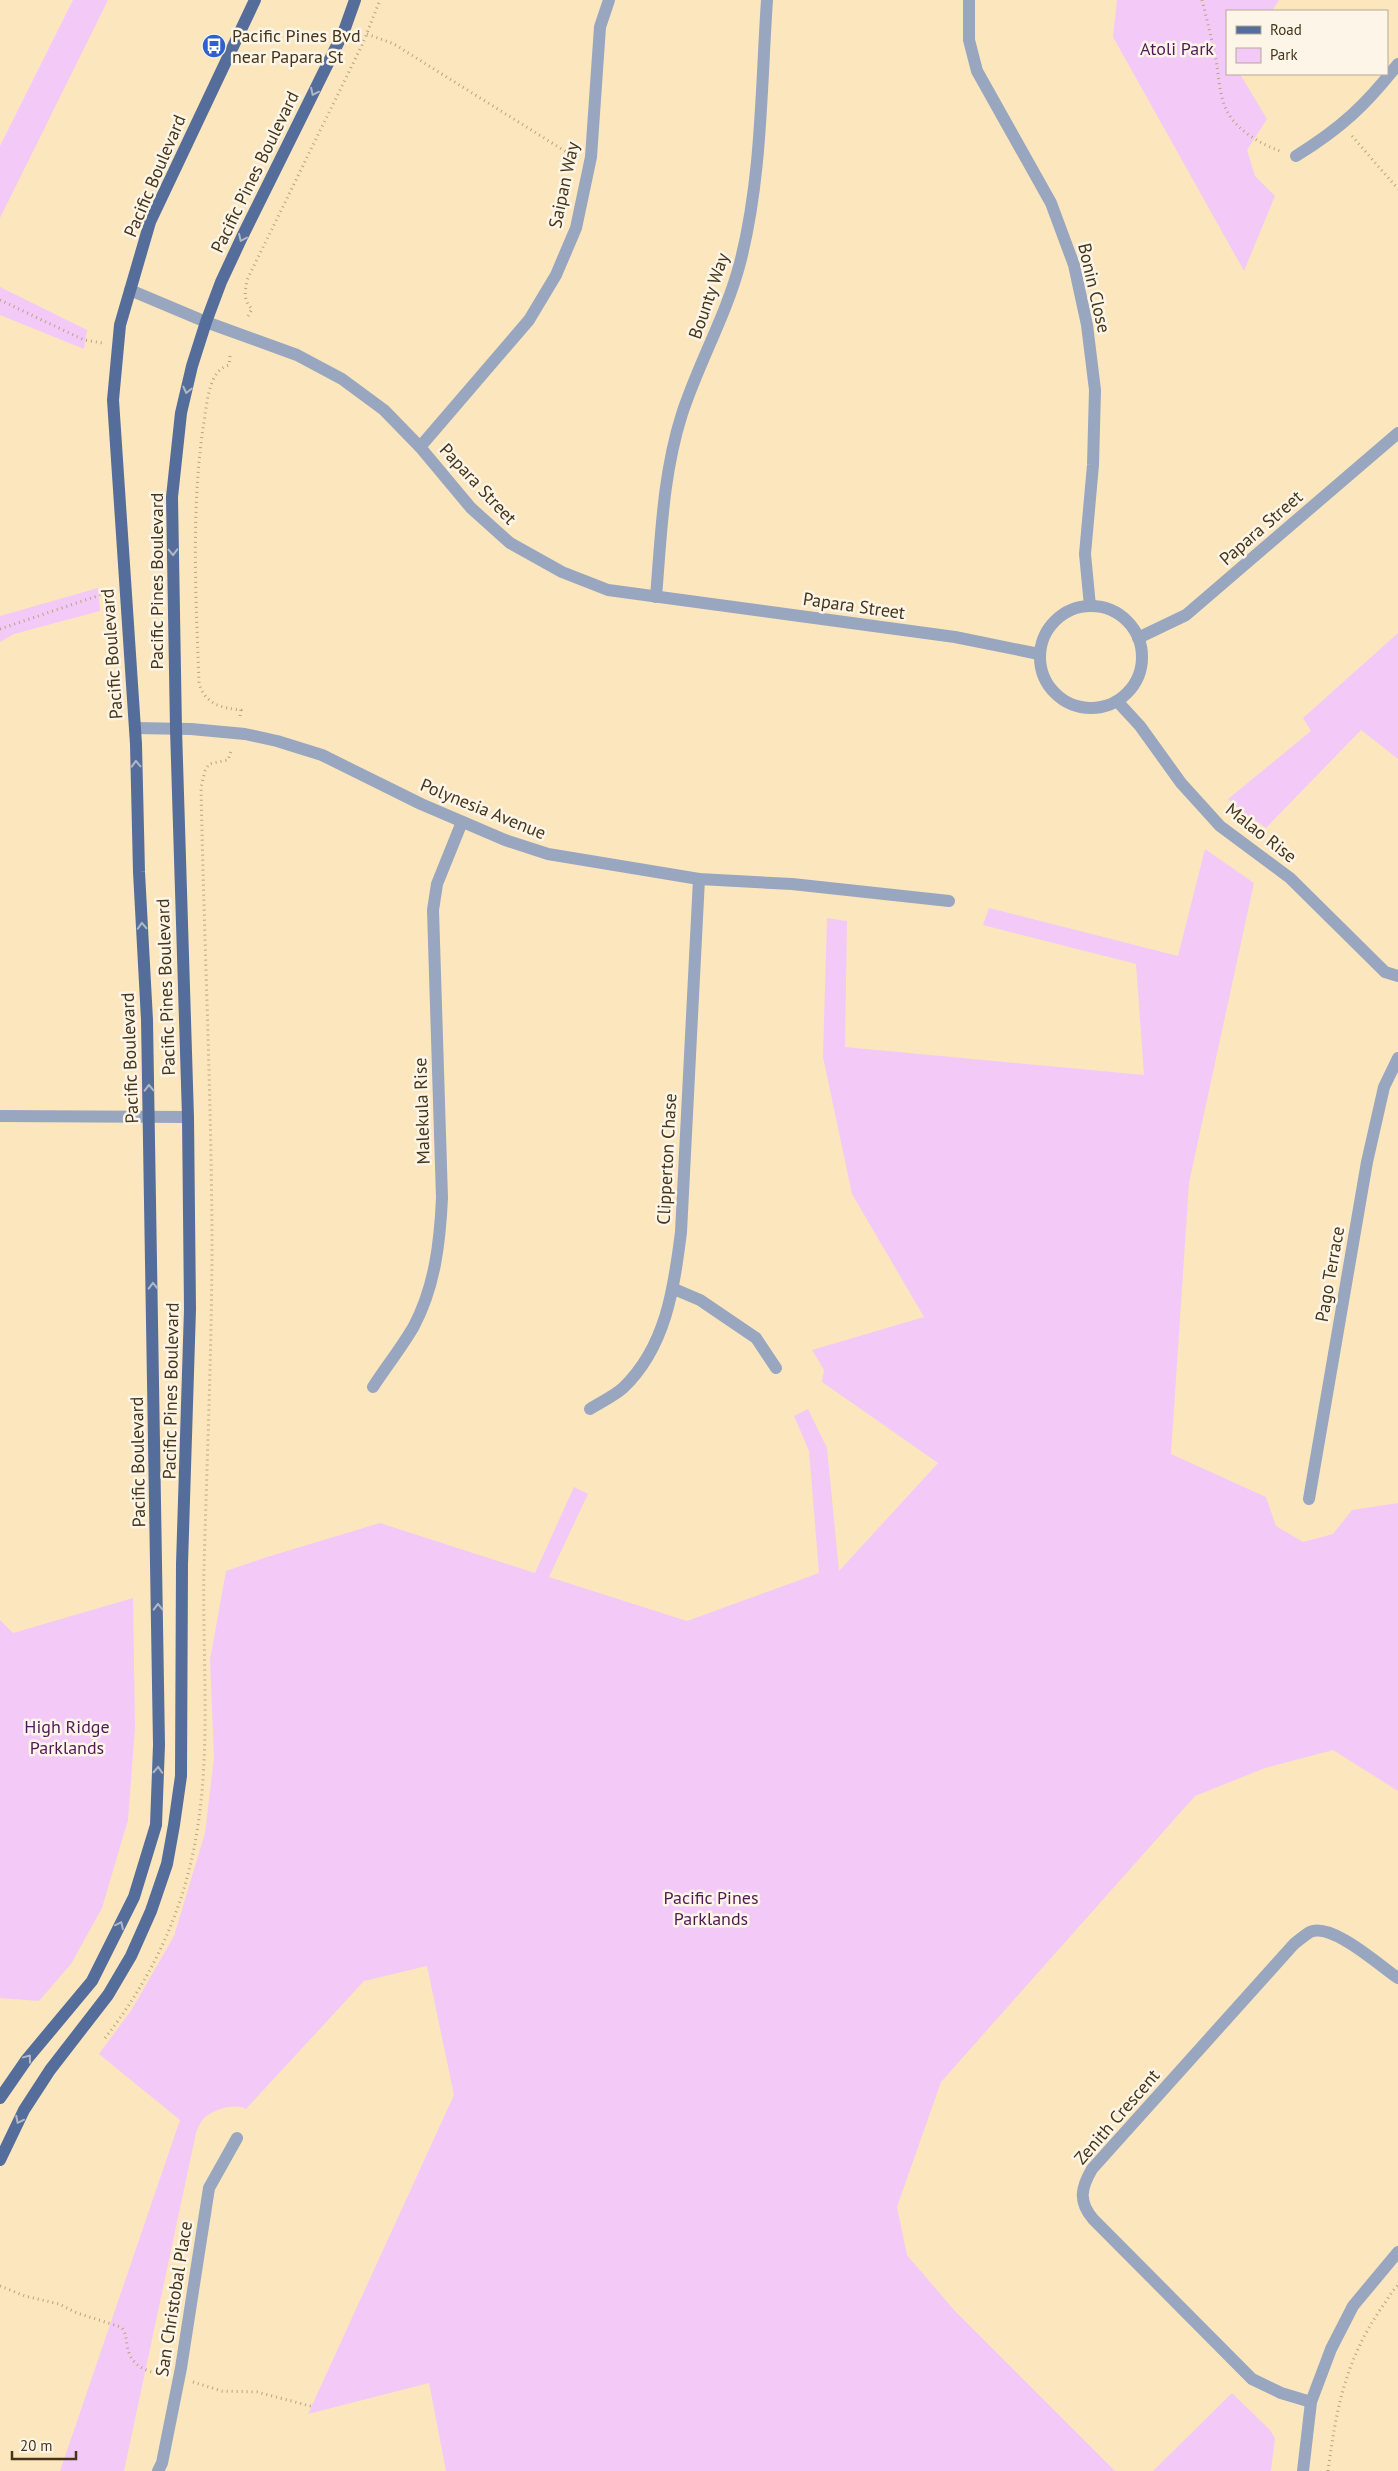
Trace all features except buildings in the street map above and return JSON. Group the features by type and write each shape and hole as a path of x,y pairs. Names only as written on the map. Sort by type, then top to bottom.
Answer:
{"main road":[{"name":"Pacific Boulevard","path":"0,2098 28,2059 92,1981 134,1897 156,1825 160,1745 150,1117 135,728 113,400 120,325 150,222 255,0"},
{"name":"Pacific Pines Boulevard","path":"0,2160 24,2110 50,2070 108,1995 131,1956 151,1911 166,1864 182,1776 182,1564 190,1309 188,1117 176,729 172,497 181,413 192,366 206,322 221,282 344,31 355,0"}],"street":[{"name":"Saipan Way","path":"420,447 529,320 556,275 576,228 591,157 600,27 609,0"},
{"name":"Bounty Way","path":"656,597 667,475 682,414 728,304 740,262 752,205 767,0"},
{"name":"Bonin Close","path":"969,0 969,40 977,71 1051,203 1074,265 1087,325 1095,390 1093,465 1085,554 1090,606"},
{"path":"1296,156 1332,134 1371,98 1398,64"},
{"name":"Papara Street","path":"130,290 206,322 298,355 342,379 384,410 420,447 471,508 510,543 562,572 608,590 955,637 1039,654"},
{"name":"Papara Street","path":"1138,638 1186,615 1398,433"},
{"path":"1090,606 1105,608 1119,614 1130,624 1138,638 1142,655 1139,673 1131,689 1117,701 1100,708 1081,708 1064,701 1050,689 1042,673 1039,654 1044,636 1055,620 1071,610 1090,606"},
{"name":"Malao Rise","path":"1117,701 1140,726 1181,783 1220,826 1290,878 1385,972 1398,976"},
{"name":"Polynesia Avenue","path":"135,728 245,734 322,755 420,804 504,840 548,854 699,878 792,884 949,901"},
{"name":"Malekula Rise","path":"373,1388 414,1326 429,1289 439,1245 442,1198 433,910 437,884 462,822"},
{"name":"Clipperton Chase","path":"590,1408 622,1389 646,1361 665,1319 674,1289 681,1232 699,878"},
{"name":"Pago Terrace","path":"1309,1499 1367,1162 1384,1087 1398,1058"},
{"path":"0,1116 188,1117"},
{"path":"674,1289 700,1300 756,1338 776,1368"},
{"name":"Zenith Crescent","path":"1310,2402 1281,2393 1252,2380 1093,2219 1086,2210 1081,2196 1084,2183 1092,2168 1294,1944 1311,1931 1325,1930 1341,1937 1398,1978"},
{"name":"San Christobal Place","path":"158,2471 179,2378 209,2188 237,2138"},
{"path":"1303,2471 1310,2402 1331,2349 1353,2306 1398,2252"}],"path":[{"path":"248,316 252,309 246,302 247,280 366,34 380,0"},
{"path":"1202,0 1210,31 1219,84 1228,113 1241,128 1266,146 1296,156"},
{"path":"366,34 394,44 568,153 591,157"},
{"path":"1342,124 1398,189"},
{"path":"0,300 84,340 118,345"},
{"path":"230,356 230,365 222,368 214,378 206,411 196,474 195,554 199,683 206,698 223,708 241,710 240,716"},
{"path":"0,629 100,595 125,592"},
{"path":"1328,2471 1337,2411 1345,2378 1370,2326 1398,2285"},
{"path":"0,2286 25,2296 59,2304 77,2313 121,2327 125,2333 128,2354 133,2362 153,2373 208,2385 222,2391 257,2392 314,2407"}],"green space":[{"path":"73,0 108,0 0,218 0,146"},
{"name":"Atoli Park","path":"1117,0 1279,0 1273,10 1226,10 1226,75 1241,75 1267,119 1247,150 1255,176 1275,196 1244,271 1113,37"},
{"path":"0,287 87,330 84,349 0,315"},
{"path":"98,588 100,611 14,634 0,642 0,616"},
{"path":"1398,633 1398,759 1361,730 1266,828 1236,807 1228,799 1311,731 1303,718"},
{"name":"Pacific Pines Parklands","path":"1205,849 1254,883 1189,1183 1171,1454 1266,1497 1276,1526 1303,1542 1333,1534 1352,1510 1398,1503 1398,1791 1333,1750 1265,1768 1195,1796 941,2082 897,2207 907,2255 954,2310 1115,2471 446,2471 429,2383 308,2414 454,2095 427,1966 364,1981 246,2109 241,2107 225,2108 208,2115 199,2125 124,2471 60,2471 180,2120 99,2054 132,2009 174,1936 205,1833 214,1758 210,1660 226,1571 380,1523 535,1573 574,1487 588,1494 549,1577 687,1621 819,1573 809,1451 794,1416 808,1409 827,1448 839,1571 938,1463 822,1382 824,1370 812,1350 924,1317 852,1194 823,1057 827,918 847,921 845,1047 1144,1075 1136,964 983,925 989,908 1178,956"},
{"name":"High Ridge Parklands","path":"133,1598 135,1728 128,1820 102,1908 71,1964 39,2001 0,1998 0,1620 13,1633"},
{"path":"1232,2393 1270,2430 1275,2438 1271,2471 1153,2471"}],"place":[{"name":"Pacific Pines Bvd near Papara St","path":"214,46"}]}
